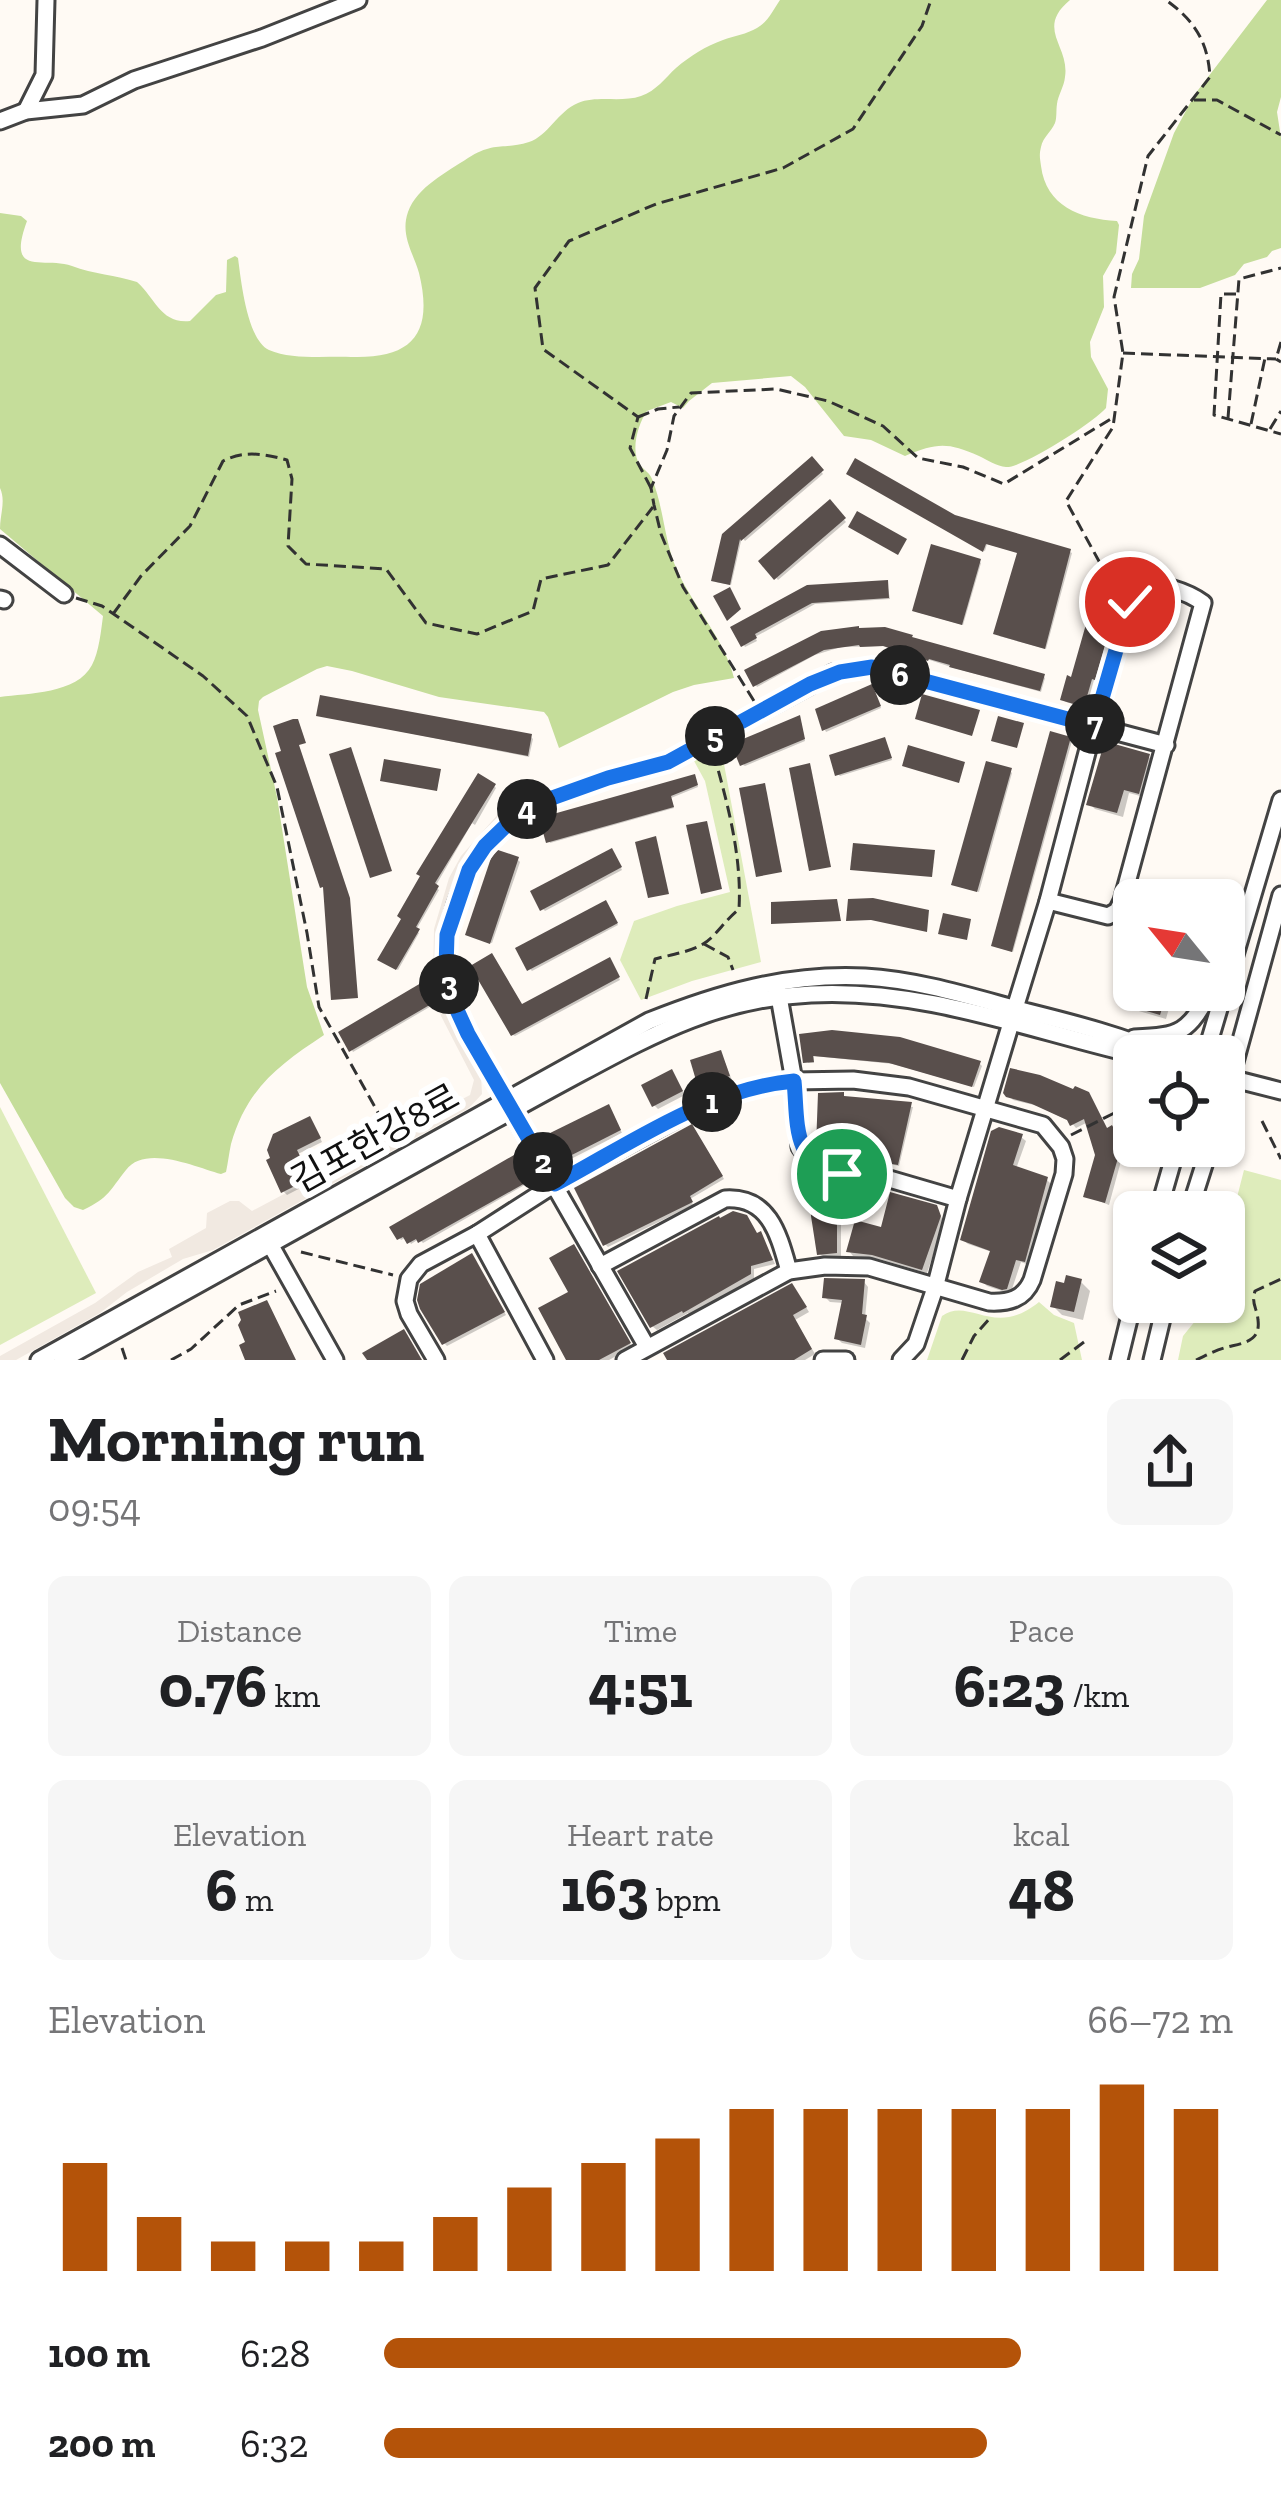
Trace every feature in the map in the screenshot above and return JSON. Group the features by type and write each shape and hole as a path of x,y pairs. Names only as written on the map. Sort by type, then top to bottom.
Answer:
{"street":[{"path":"26,111 44,75 46,0"},
{"path":"0,121 26,111 83,105 134,80 358,0"},
{"path":"0,545 64,594"},
{"path":"902,1360 916,1344 935,1288 1130,602 1139,586 1149,584 1195,597 1203,603 1122,901 1108,916 1048,901"},
{"path":"647,1347 451,997 447,935 469,870 485,846 518,814 538,803 668,762 832,673 856,669 872,667 1166,745"},
{"path":"1245,919 1281,800"},
{"path":"1240,1035 1281,895"},
{"path":"778,990 800,1147 829,1172 886,1178 958,1198"},
{"name":"김포한강8로","path":"39,1360 510,1105 649,1021 705,999 778,990 886,996 1013,1016 1113,1047"},
{"path":"1167,1035 1184,1029 1196,1011"},
{"path":"436,1360 405,1301 409,1279 421,1264 555,1184 729,1095 794,1081 886,1082 1043,1125 1058,1142 1064,1174 1027,1292 1003,1303 989,1302 868,1267 789,1271 625,1360"},
{"path":"1245,1082 1281,1091"},
{"path":"600,1266 725,1199 735,1198 761,1208 773,1222 789,1271"},
{"path":"477,1234 545,1360"},
{"path":"267,1239 335,1360"},
{"name":"김포한강8로","path":"62,1360 267,1239"},
{"path":"1119,1360 1128,1323"},
{"path":"1153,1357 1161,1323"},
{"path":"824,1360 846,1360"}],"path":[{"path":"638,417 543,349 535,288 569,242 656,204 783,168 853,129 922,26 932,0"},
{"path":"1136,584 1106,574 1066,501 1113,427 1123,353 1114,297 1148,156 1210,77 1203,38 1166,0"},
{"path":"1192,100 1216,100 1281,135"},
{"path":"1228,419 1239,280 1281,268"},
{"path":"1236,294 1221,294 1214,415 1281,434"},
{"path":"1123,353 1278,360 1281,342"},
{"path":"1251,425 1265,358"},
{"path":"651,488 667,450 674,416 691,393 776,388 828,400 883,426 918,458 963,467 1004,484 1114,417"},
{"path":"638,417 681,406"},
{"path":"1269,430 1281,411"},
{"path":"638,417 630,448 651,488 661,534 682,587 758,707"},
{"path":"113,614 141,576 190,526 223,461 233,456 261,453 287,460 292,479 288,546 306,564 386,569 426,623 477,634 533,611 542,579 608,565 655,505"},
{"path":"64,594 102,606 203,676 247,716 277,788 319,1007 394,1141"},
{"path":"646,999 655,959 710,940 739,909 728,805 713,751"},
{"path":"703,944 728,957 733,970"},
{"path":"1058,1142 1113,1114"},
{"path":"1262,1121 1281,1159"},
{"path":"301,1252 409,1279"},
{"path":"1196,1360 1256,1336 1258,1317 1252,1305 1256,1291 1281,1280"},
{"path":"171,1360 191,1349 239,1305 276,1291"},
{"path":"962,1360 974,1336 990,1319 989,1310"},
{"path":"1060,1360 1088,1339"},
{"path":"122,1348 126,1360"}],"green space":[{"path":"780,0 1070,0 1055,20 1065,77 1056,121 1042,143 1040,159 1044,180 1057,200 1078,213 1119,225 1116,253 1103,276 1104,307 1090,342 1091,357 1108,389 1106,408 1058,443 1006,467 950,446 905,456 871,440 844,436 791,376 712,383 683,408 671,402 647,411 635,445 640,465 656,490 677,570 724,650 734,678 673,692 559,748 544,712 439,697 327,666 263,697 258,710 307,987 324,1035 279,1068 256,1093 238,1124 226,1172 145,1159 126,1170 99,1201 83,1210 74,1207 0,1083 0,697 64,687 85,675 96,654 103,616 0,529 0,213 27,221 24,258 137,282 172,319 190,321 216,295 226,292 227,260 235,256 250,322 269,350 309,357 389,353 414,339 420,327 423,294 406,228 412,203 425,188 477,153 536,139 578,103 646,94 698,52 761,25"},
{"path":"1267,0 1281,0 1277,112 1281,248 1244,264 1235,275 1200,288 1131,288 1144,216 1174,133 1195,94"},
{"path":"721,748 761,962 641,1000 620,960 634,921 730,892 705,781 693,759"},
{"path":"0,1107 96,1293 0,1345"},
{"path":"1244,1170 1281,1180 1281,1360 1178,1360 1183,1336 1194,1323 1245,1323 1245,1191 1239,1191"},
{"path":"1039,1302 1074,1323 1082,1360 927,1360 942,1316 962,1311 1009,1317"}],"shaded area":[{"path":"520,797 518,808 482,838 466,859 455,881 441,936 441,994 481,1075 482,1094 469,1108 213,1250 183,1259 16,1360 0,1360 138,1272 172,1257 169,1249 206,1228 207,1213 230,1201 239,1201 252,1211 470,1095 474,1080 441,1016 433,984 434,929 449,878 461,856"}],"building":[{"path":"812,456 824,470 740,539 730,585 711,581 722,534"},
{"path":"855,458 955,515 1071,549 1045,649 993,634 1017,553 986,544 983,552 846,474"},
{"path":"830,499 846,518 774,580 758,561"},
{"path":"857,511 907,539 898,555 848,527"},
{"path":"931,544 981,559 962,625 912,611"},
{"path":"888,580 889,598 812,603 755,634 757,638 741,647 730,627 807,585"},
{"path":"1098,582 1122,589 1084,707 1060,700"},
{"path":"730,587 741,609 727,621 713,596"},
{"path":"885,627 1045,674 1040,691 883,646 824,650 753,687 744,670 821,631"},
{"path":"872,684 881,706 822,731 815,709"},
{"path":"922,694 980,710 972,736 915,719"},
{"path":"320,695 532,734 528,756 316,716"},
{"path":"800,715 805,739 740,766 731,744"},
{"path":"998,716 1024,723 1017,748 991,741"},
{"path":"298,719 306,743 299,745 350,898 358,998 331,1000 323,887 275,753 281,751 273,726"},
{"path":"1050,731 1071,737 1012,952 991,946"},
{"path":"885,737 892,758 835,776 829,755"},
{"path":"1111,743 1150,754 1139,794 1124,790 1117,813 1086,805 1103,747"},
{"path":"908,745 965,762 959,783 902,766"},
{"path":"351,747 392,871 370,878 329,754"},
{"path":"384,759 441,769 437,791 380,781"},
{"path":"986,761 1012,768 977,892 951,885"},
{"path":"810,763 831,867 809,871 789,768"},
{"path":"478,773 496,784 435,883 439,886 416,927 420,929 396,970 377,960 401,919 397,916 420,876 416,874"},
{"path":"695,774 698,785 671,796 674,807 546,843 539,818"},
{"path":"765,783 782,872 756,877 739,788"},
{"path":"707,821 722,889 701,894 686,825"},
{"path":"656,836 669,894 648,898 635,842"},
{"path":"853,843 935,850 932,877 850,870"},
{"path":"612,848 622,867 540,911 530,891"},
{"path":"498,850 519,857 490,944 465,935 491,858"},
{"path":"873,898 929,910 927,932 871,920 846,921 848,899"},
{"path":"837,899 841,921 771,924 771,902"},
{"path":"606,900 618,923 527,971 515,948"},
{"path":"943,913 971,919 967,940 938,934"},
{"path":"492,953 522,1004 610,957 620,977 511,1036 470,966"},
{"path":"421,983 433,1003 349,1052 338,1032"},
{"path":"832,1030 900,1037 981,1061 972,1087 889,1063 813,1056 814,1062 803,1063 799,1034"},
{"path":"721,1050 730,1076 698,1087 690,1060"},
{"path":"1010,1068 1089,1092 1107,1128 1113,1127 1115,1167 1105,1203 1083,1197 1095,1155 1084,1119 1070,1126 1067,1120 1003,1093"},
{"path":"672,1069 683,1091 652,1107 641,1085"},
{"path":"844,1092 844,1096 912,1102 898,1165 851,1162 852,1152 816,1147 818,1093"},
{"path":"609,1104 621,1130 560,1161 546,1135"},
{"path":"310,1116 321,1138 297,1150 311,1178 281,1193 266,1160 273,1134"},
{"path":"692,1124 723,1176 690,1196 693,1202 603,1246 574,1188"},
{"path":"999,1127 1023,1134 1013,1165 1048,1177 1025,1262 1016,1260 1007,1289 1002,1290 979,1282 990,1251 960,1240 991,1131"},
{"path":"521,1151 536,1177 418,1243 416,1239 407,1244 403,1237 397,1240 389,1227"},
{"path":"811,1184 837,1185 837,1253 817,1255"},
{"path":"890,1192 937,1205 941,1216 922,1270 846,1252 855,1220 881,1227"},
{"path":"733,1211 747,1215 757,1233 761,1231 773,1260 751,1266 751,1274 650,1328 617,1271"},
{"path":"574,1244 631,1343 599,1360 566,1360 538,1308 568,1292 549,1258"},
{"path":"472,1253 505,1312 442,1345 420,1309 420,1284"},
{"path":"1066,1275 1082,1279 1074,1312 1050,1307 1056,1281 1064,1283"},
{"path":"824,1278 865,1279 862,1314 867,1315 861,1345 834,1339 842,1300 822,1298"},
{"path":"792,1283 807,1307 793,1315 812,1349 794,1360 667,1360 663,1353"},
{"path":"267,1300 296,1360 245,1360 239,1345 245,1342 238,1312"},
{"path":"404,1329 422,1360 367,1360 362,1353"}],"route":[{"path":"842,1174 820,1168 800,1147 794,1081 729,1095 687,1113 555,1184 451,997 447,935 469,870 501,829 538,803 668,762 832,673 872,667 1094,726 1130,602"}]}
